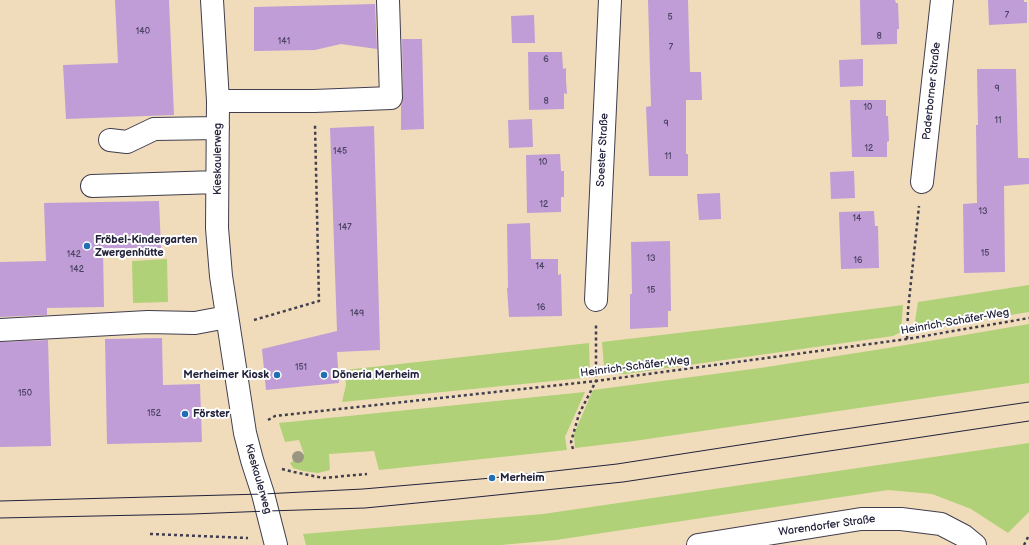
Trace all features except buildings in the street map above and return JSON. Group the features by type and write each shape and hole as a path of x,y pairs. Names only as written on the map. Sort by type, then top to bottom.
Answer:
{"street":[{"name":"Kieskaulerweg","path":"212,0 218,101 217,228 221,276 245,433 276,542"},
{"path":"218,101 314,101 391,98 388,0"},
{"name":"Soester Straße","path":"596,300 610,0"},
{"name":"Paderborner Straße","path":"922,182 942,0"},
{"path":"110,140 127,142 154,129 218,128"},
{"path":"92,186 217,182"},
{"path":"0,330 148,322 228,322"},
{"name":"Warendorfer Straße","path":"698,545 861,519 901,519 941,524 964,536 975,545"}],"path":[{"path":"228,322 319,301 314,101"},
{"path":"907,339 908,310 922,182"},
{"path":"572,449 571,442 579,414 596,381 596,300"},
{"name":"Heinrich-Schäfer-Weg","path":"245,433 275,416 596,381 907,339 1029,318"},
{"path":"273,421 275,416"},
{"path":"252,460 294,472 323,478 367,474"},
{"path":"150,534 276,542"},
{"path":"1024,545 1029,535"}],"green space":[{"path":"167,259 168,302 133,303 132,261"},
{"path":"1029,285 1029,312 919,330 915,321 918,302"},
{"path":"903,305 901,332 893,336 626,374 608,374 604,367 602,342"},
{"path":"1029,324 1029,383 634,441 575,448 574,434 593,390 760,368"},
{"path":"589,343 590,375 583,378 342,402 346,385 345,370"},
{"path":"585,392 565,437 567,450 379,470 374,451 329,454 330,470 318,473 293,468 290,463 304,454 299,440 285,442 279,423"},
{"path":"1029,443 1029,512 1008,533 971,509 932,494 888,490 556,540 501,545 306,545 303,534 543,514"}],"tram line":[{"path":"0,501 263,494 363,489 492,478 617,464 1029,402"},
{"path":"0,518 192,514 365,508 623,482 1029,421"}],"place":[{"name":"Fröbel-Kindergarten Zwergenhütte","path":"87,246"},
{"name":"Merheimer Kiosk","path":"277,375"},
{"name":"Döneria Merheim","path":"324,375"},
{"name":"Förster","path":"185,414"},
{"name":"Merheim","path":"492,478"}]}
